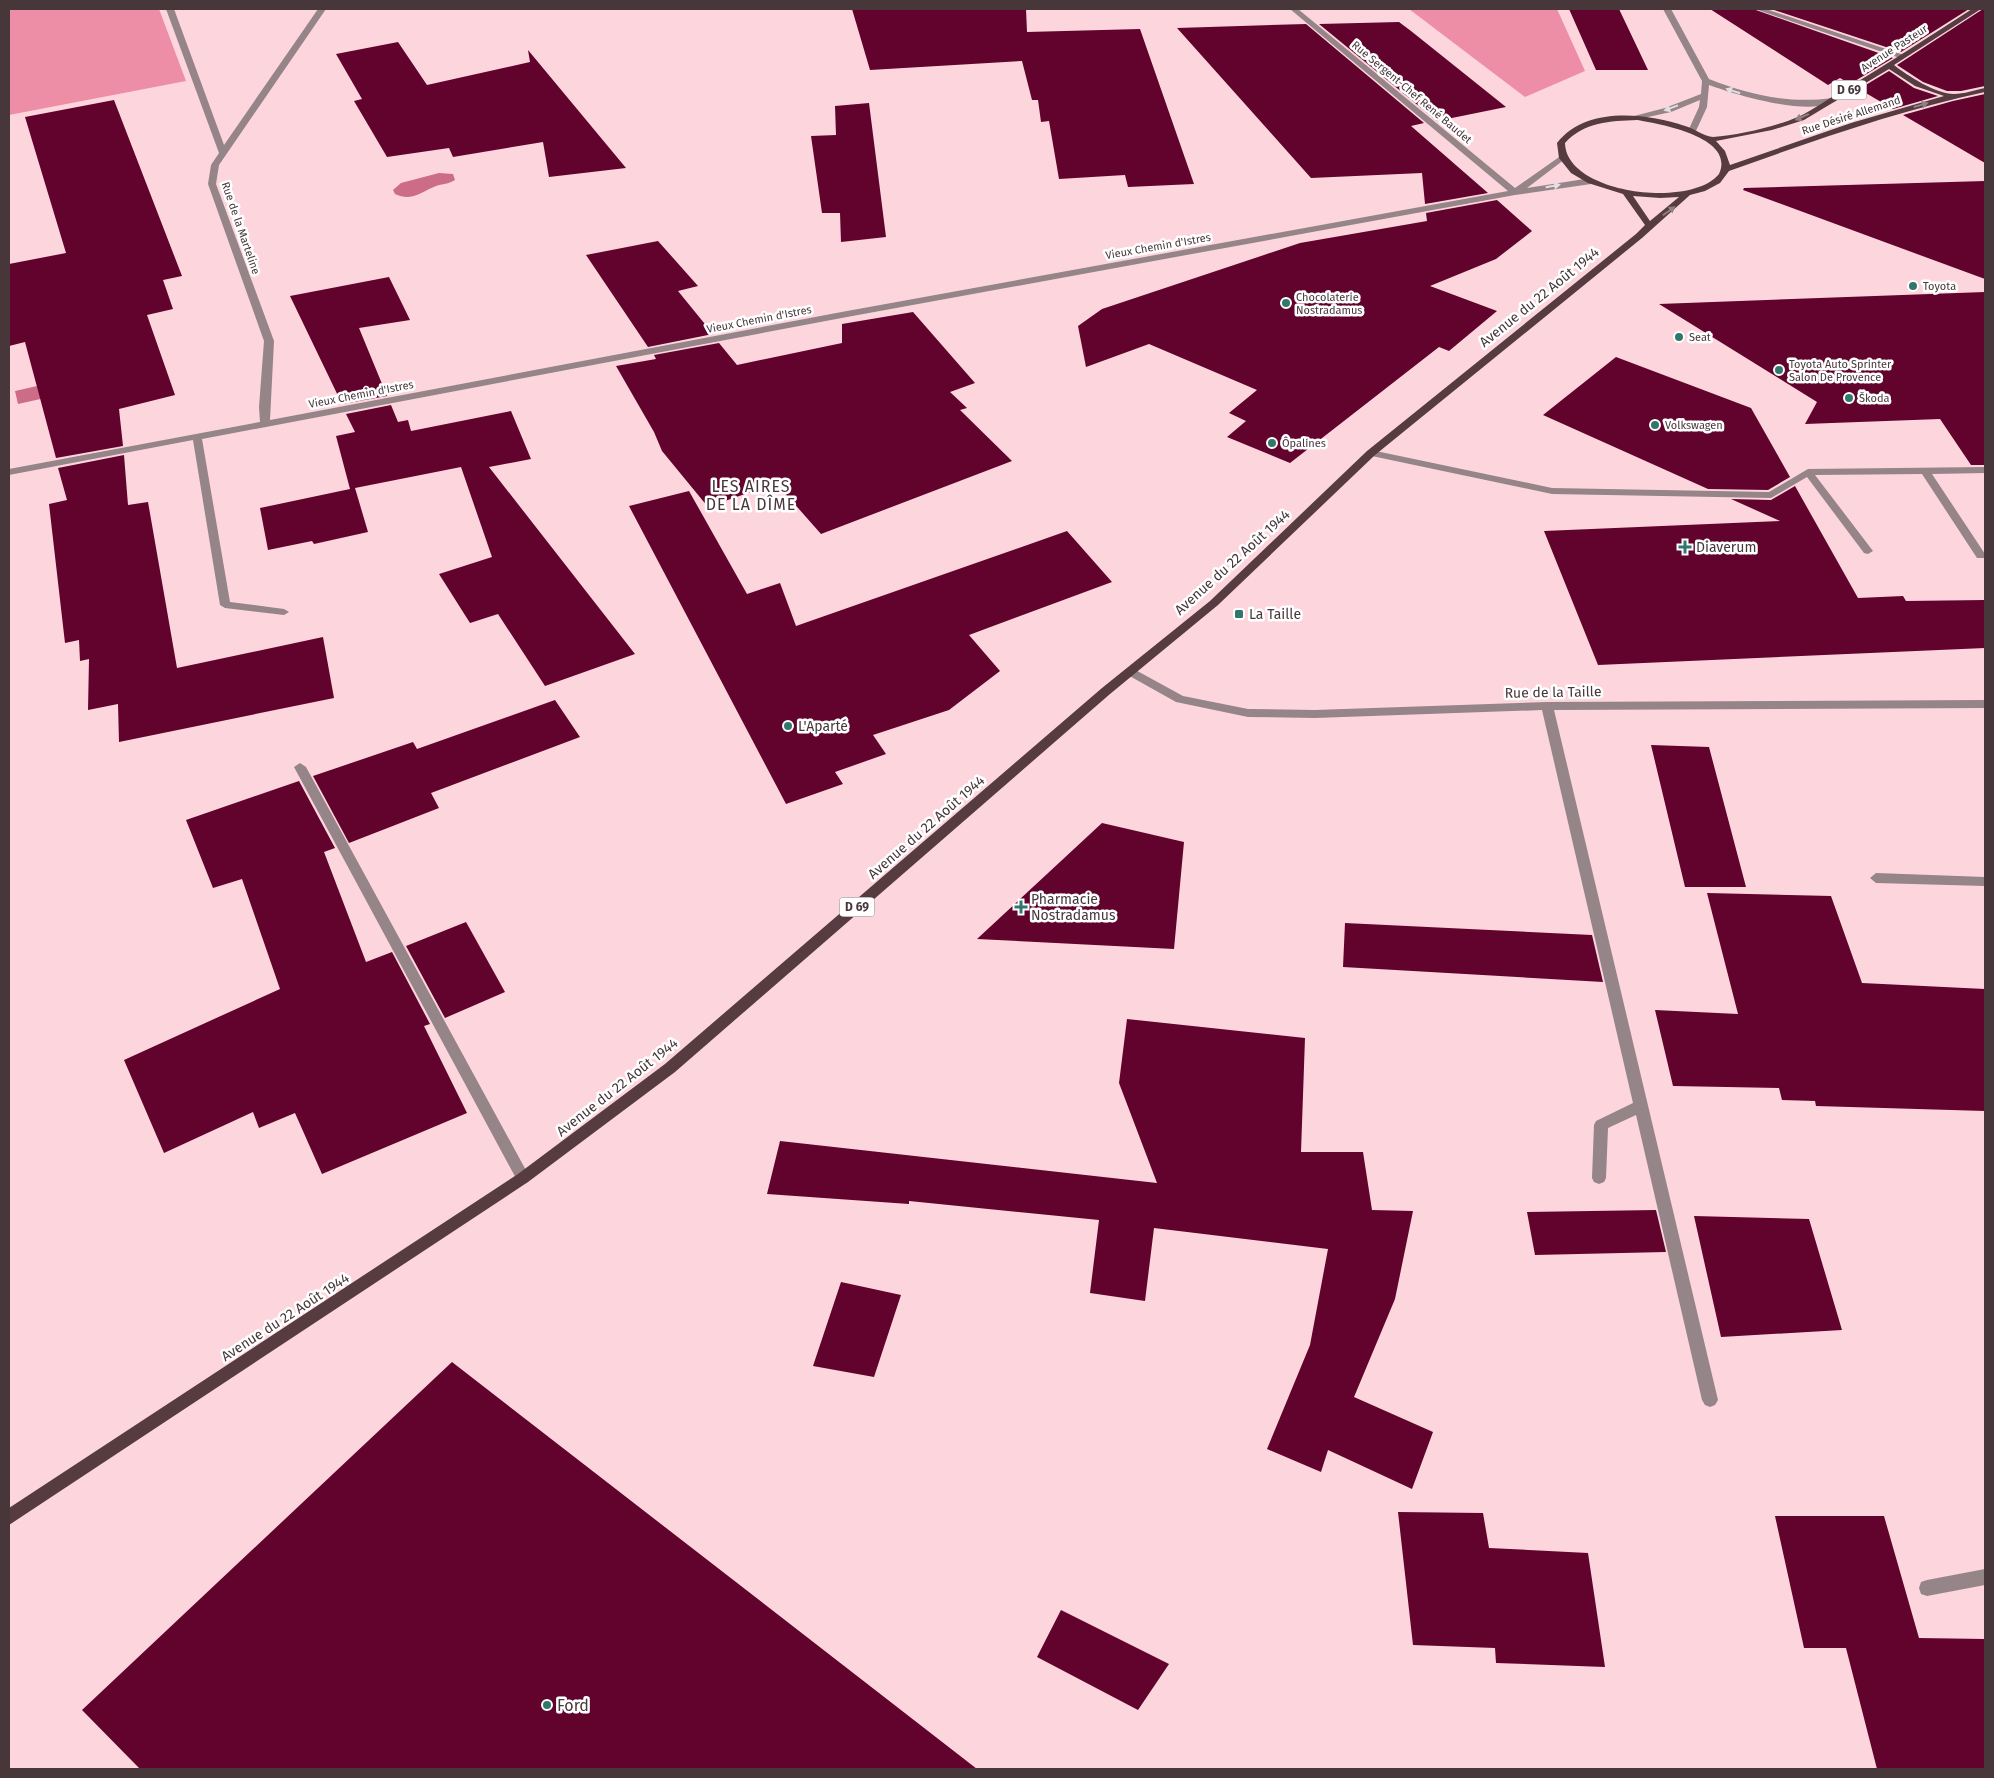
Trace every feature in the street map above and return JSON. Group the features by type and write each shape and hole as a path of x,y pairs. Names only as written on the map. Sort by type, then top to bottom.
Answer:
{"main road":[{"name":"Avenue Pasteur","path":"1708,140 1772,128 1802,118 1977,9"},
{"path":"1889,65 1908,79 1929,90 1953,96"},
{"name":"Rue Désiré Allemand","path":"1725,169 1882,116 1953,96 1985,90"},
{"path":"1636,118 1656,120 1692,131 1708,140 1724,156 1725,169 1716,182 1686,194 1648,195 1626,192 1591,181 1578,174 1562,156 1560,143 1569,132 1586,123 1609,119 1636,118"},
{"path":"1626,192 1649,225"},
{"name":"Avenue du 22 Août 1944","path":"9,1517 523,1178 670,1068 1130,671 1214,603 1371,453 1639,236 1649,225 1678,205 1686,194"}],"street":[{"path":"170,9 223,153"},
{"name":"Rue de la Marteline","path":"265,424 264,407 269,341 212,184 214,165 322,9"},
{"name":"Rue Sergent-Chef René Baudet","path":"1294,9 1515,192"},
{"path":"1667,9 1706,81 1702,107 1692,131"},
{"path":"1759,9 1903,56"},
{"path":"1706,81 1743,94 1782,103 1808,105 1833,100"},
{"path":"1636,118 1668,110 1704,95"},
{"name":"Vieux Chemin d'Istres","path":"1515,192 1562,156"},
{"name":"Vieux Chemin d'Istres","path":"9,472 857,312 1515,192 1591,181"},
{"path":"197,436 225,605 284,612"},
{"path":"1371,453 1552,491 1771,495 1808,472 1985,470"},
{"path":"1925,470 1981,556"},
{"path":"1808,472 1868,551"},
{"name":"Rue de la Taille","path":"1130,671 1180,699 1248,713 1316,714 1547,706 1985,704"},
{"path":"1547,706 1710,1400"},
{"path":"300,767 523,1178"},
{"path":"1876,878 1985,882"},
{"path":"1599,1178 1601,1125 1641,1106"},
{"path":"1927,1588 1985,1576"}],"shaded area":[{"path":"9,9 159,9 186,81 9,115"},
{"path":"1409,9 1557,9 1585,71 1525,97"},
{"path":"439,173 453,174 455,180 411,197 395,194 393,190 401,183"},
{"path":"68,379 72,392 18,404 15,391"}],"building":[{"path":"852,9 1026,9 1027,32 1140,29 1194,184 1128,187 1125,175 1059,179 1049,121 1041,122 1038,100 1032,100 1022,61 870,70"},
{"path":"1569,9 1619,9 1648,70 1596,70"},
{"path":"1710,9 1753,9 1893,58 1850,84 1840,78 1828,85"},
{"path":"1771,9 1969,9 1901,52"},
{"path":"1985,9 1985,86 1961,91 1947,91 1923,82 1897,65"},
{"path":"1399,22 1506,107 1437,121 1319,24"},
{"path":"1306,24 1424,123 1411,126 1488,193 1425,204 1422,173 1311,178 1177,28"},
{"path":"398,42 427,85 530,62 528,50 626,168 549,177 543,142 453,157 449,148 387,157 354,101 362,99 336,54"},
{"path":"1889,71 1914,88 1938,96 1893,109 1859,89"},
{"path":"1985,94 1985,163 1903,115 1953,101"},
{"path":"114,100 182,276 163,280 173,309 147,315 175,395 119,409 123,446 56,458 25,342 9,346 9,264 66,253 25,117"},
{"path":"869,103 886,237 841,242 840,213 822,213 811,136 836,135 835,106"},
{"path":"1985,181 1985,279 1743,190 1744,188"},
{"path":"1497,200 1532,231 1496,259 1430,286 1497,311 1449,351 1439,347 1290,463 1227,437 1246,421 1229,413 1257,390 1149,344 1086,367 1078,326 1102,309 1300,243 1427,221 1426,213"},
{"path":"658,241 698,286 678,291 713,334 648,347 586,255"},
{"path":"389,277 410,320 359,328 387,396 342,404 290,296"},
{"path":"1985,292 1985,465 1971,465 1940,419 1805,424 1817,402 1659,304"},
{"path":"913,312 975,383 950,392 967,408 960,410 1012,461 821,534 776,483 708,507 662,451 654,432 616,366 656,359 654,355 719,343 737,365 842,343 842,324"},
{"path":"1616,357 1751,408 1790,477 1768,490 1708,489 1543,415"},
{"path":"391,405 398,422 408,420 411,431 511,411 531,459 489,467 635,654 545,686 498,614 470,623 439,574 492,557 461,467 355,488 368,532 314,544 312,541 268,550 260,508 350,489 336,436 355,432 346,414"},
{"path":"124,455 128,505 148,502 177,668 323,637 334,698 119,742 118,704 88,710 89,659 80,661 79,640 65,643 49,504 67,500 58,468"},
{"path":"1795,486 1858,598 1903,596 1906,601 1985,600 1985,648 1598,665 1544,531 1780,521 1731,499 1771,500"},
{"path":"689,491 747,594 780,583 796,626 1067,531 1112,582 969,635 1000,671 949,710 873,735 886,754 835,772 843,784 786,804 629,506"},
{"path":"555,700 580,737 431,793 439,808 349,843 313,776 413,742 417,749"},
{"path":"1651,745 1709,747 1746,887 1685,887"},
{"path":"299,781 335,848 324,852 366,962 392,952 430,1024 424,1026 467,1113 322,1174 295,1113 259,1128 253,1112 164,1153 124,1060 280,989 242,879 213,888 186,820"},
{"path":"1102,823 1184,842 1174,949 977,939"},
{"path":"1707,893 1831,896 1862,983 1985,989 1985,1111 1816,1106 1815,1101 1782,1100 1779,1088 1673,1086 1655,1010 1738,1014"},
{"path":"466,922 505,992 445,1018 406,946"},
{"path":"1345,923 1592,935 1603,982 1343,967"},
{"path":"1127,1019 1305,1038 1301,1152 1363,1152 1372,1210 1413,1211 1395,1299 1354,1397 1433,1432 1412,1489 1328,1450 1321,1472 1267,1449 1310,1345 1328,1249 1154,1228 1145,1301 1090,1293 1099,1220 909,1201 909,1204 767,1194 780,1141 1157,1183 1119,1083"},
{"path":"1656,1210 1666,1252 1535,1255 1527,1212"},
{"path":"1694,1216 1809,1219 1842,1330 1721,1337"},
{"path":"841,1282 901,1295 874,1377 813,1366"},
{"path":"452,1362 977,1769 140,1769 82,1710"},
{"path":"1398,1512 1483,1513 1489,1548 1588,1553 1605,1667 1496,1663 1495,1648 1413,1645"},
{"path":"1775,1516 1884,1516 1919,1638 1985,1639 1985,1769 1877,1769 1846,1648 1804,1648"},
{"path":"1061,1610 1169,1664 1138,1710 1037,1657"}],"place":[{"name":"Toyota","path":"1913,286"},
{"name":"Chocolaterie Nostradamus","path":"1286,303"},
{"name":"Seat","path":"1679,337"},
{"name":"Toyota Auto Sprinter Salon De Provence","path":"1779,370"},
{"name":"Škoda","path":"1849,398"},
{"name":"Volkswagen","path":"1655,425"},
{"name":"Ôpalines","path":"1272,443"},
{"name":"Diaverum","path":"1685,547"},
{"name":"La Taille","path":"1239,614"},
{"name":"L'Aparté","path":"788,726"},
{"name":"Pharmacie Nostradamus","path":"1021,907"},
{"name":"Ford","path":"547,1705"}],"district":[{"name":"LES AIRES DE LA DÎME","path":"751,495"}]}
